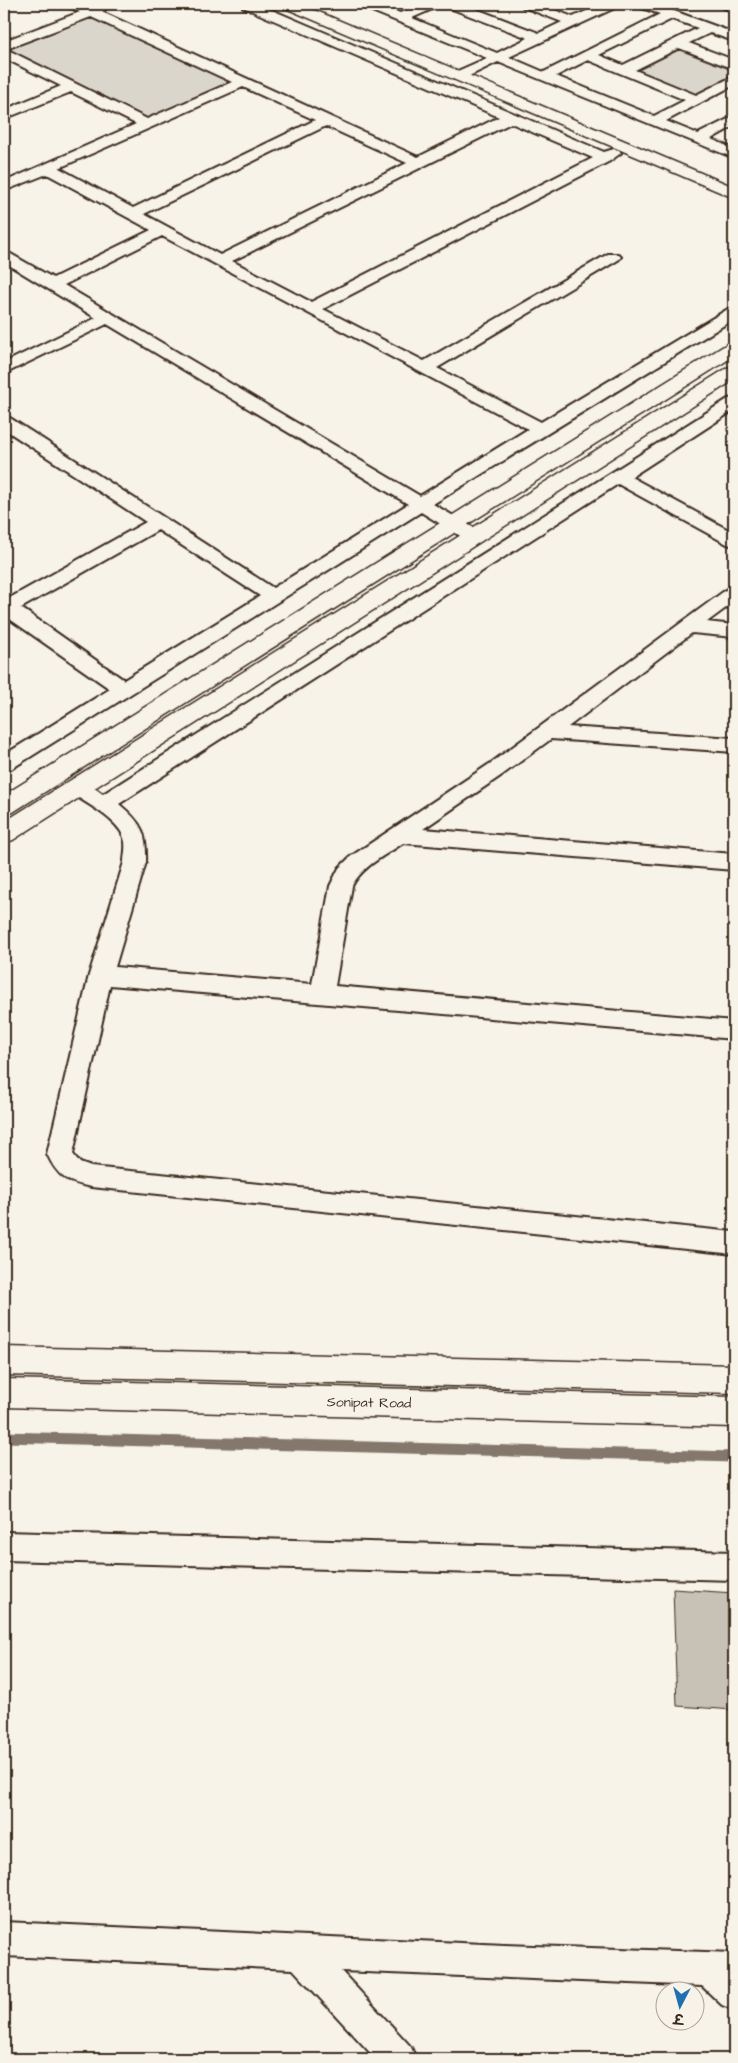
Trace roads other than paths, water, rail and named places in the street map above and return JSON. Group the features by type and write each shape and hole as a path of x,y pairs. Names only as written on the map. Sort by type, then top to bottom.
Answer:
{"street":[{"path":"74,4 419,163"},
{"path":"4,46 112,4"},
{"path":"248,4 605,158"},
{"path":"288,4 734,192"},
{"path":"320,4 618,127"},
{"path":"367,4 734,154"},
{"path":"400,18 432,4"},
{"path":"452,4 539,38"},
{"path":"529,4 573,22"},
{"path":"458,76 612,4"},
{"path":"644,4 734,37"},
{"path":"726,4 734,7"},
{"path":"544,77 671,14"},
{"path":"624,70 710,28"},
{"path":"678,44 734,64"},
{"path":"4,53 147,124"},
{"path":"587,55 697,100"},
{"path":"654,122 734,80"},
{"path":"4,187 243,82"},
{"path":"4,115 71,87"},
{"path":"220,261 511,117"},
{"path":"133,214 327,120"},
{"path":"699,140 734,120"},
{"path":"312,308 627,147"},
{"path":"47,168 541,429"},
{"path":"52,284 162,230"},
{"path":"4,256 474,536"},
{"path":"424,368 613,257"},
{"path":"4,764 541,429 734,312"},
{"path":"4,370 108,318"},
{"path":"4,806 734,348"},
{"path":"4,834 734,372"},
{"path":"102,805 734,403"},
{"path":"4,422 157,523 273,596"},
{"path":"618,477 734,540"},
{"path":"124,689 5,607 157,523"},
{"path":"322,994 341,886 347,874 358,863 495,770 734,593"},
{"path":"690,627 734,631"},
{"path":"547,732 734,745"},
{"path":"78,788 124,820 132,830 136,842 135,862 101,975 60,1154 66,1167 77,1174 110,1180 734,1243"},
{"path":"400,835 734,862"},
{"path":"101,975 734,1030"},
{"path":"4,1361 734,1379"},
{"name":"Sonipat Road","path":"4,1393 734,1412"},
{"path":"4,1546 734,1566"},
{"path":"4,1939 301,1953 722,1969 734,1993"},
{"path":"301,1953 399,2059"}],"waterway":[{"path":"4,1437 734,1457"}]}
